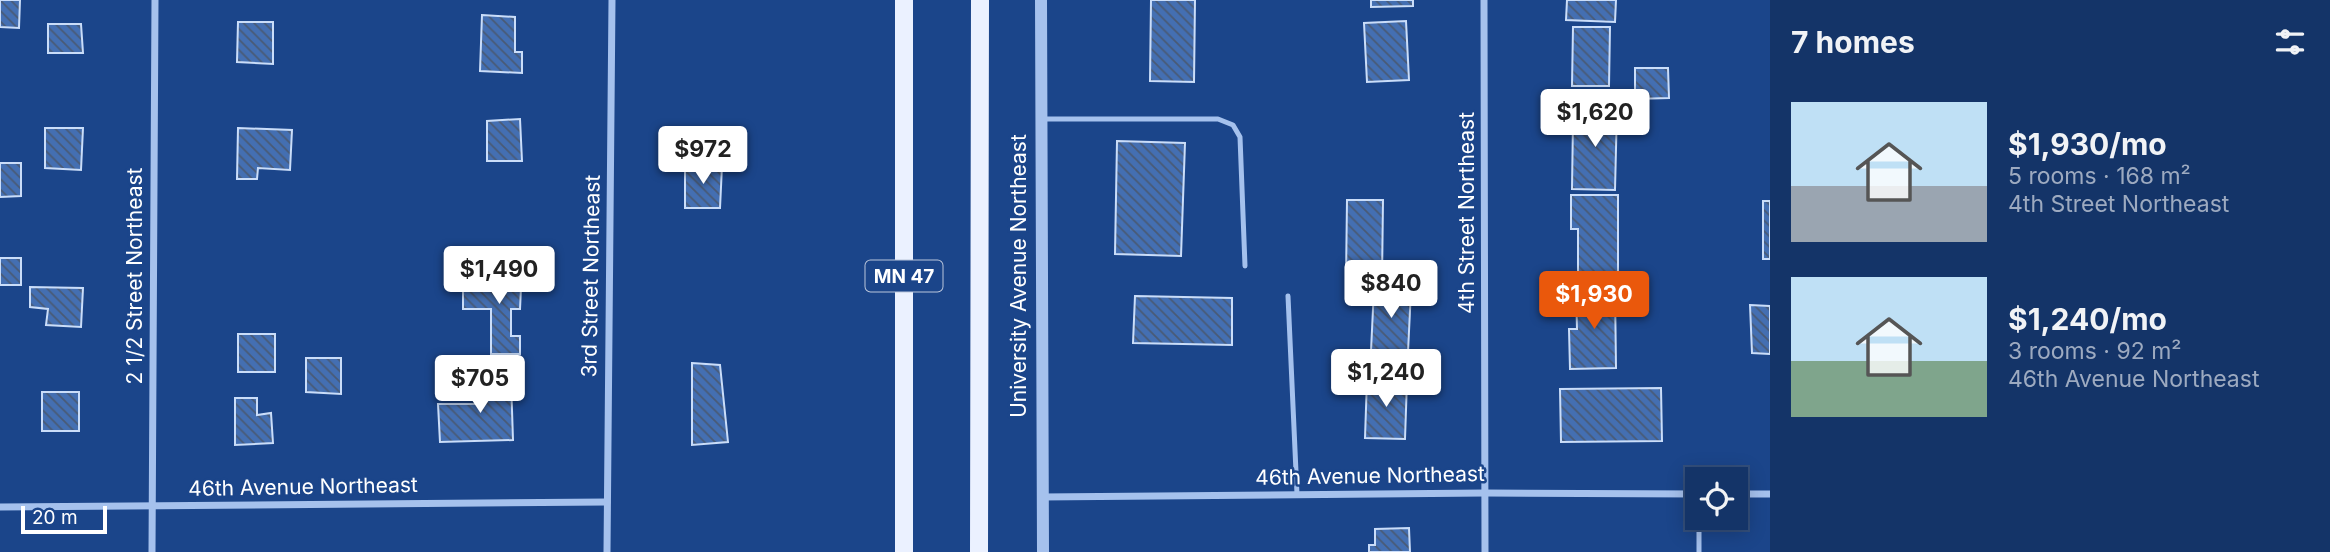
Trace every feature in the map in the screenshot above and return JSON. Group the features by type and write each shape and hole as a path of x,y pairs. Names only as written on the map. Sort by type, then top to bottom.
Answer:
{"main road":[{"name":"MN 47","path":"904,0 904,552"},
{"name":"University Avenue Northeast","path":"979,552 980,0"}],"street":[{"name":"2 1/2 Street Northeast","path":"152,552 155,0"},
{"name":"3rd Street Northeast","path":"607,552 612,0"},
{"name":"University Avenue Northeast","path":"1041,0 1043,552"},
{"name":"4th Street Northeast","path":"1485,0 1485,552"},
{"name":"46th Avenue Northeast","path":"1042,497 1685,494"},
{"path":"1748,494 1770,494"},
{"name":"46th Avenue Northeast","path":"0,508 607,502"}],"lane":[{"path":"1041,119 1219,119 1233,125 1240,137 1245,266"},
{"path":"1288,296 1297,495"},
{"path":"1699,530 1699,552"}],"building":[{"path":"0,0 20,0 19,28 0,27"},
{"path":"1151,0 1195,0 1194,82 1150,81"},
{"path":"1371,0 1413,0 1413,6 1371,7"},
{"path":"1567,0 1616,0 1615,22 1566,20"},
{"path":"482,15 515,17 515,52 522,52 522,73 480,71"},
{"path":"1406,21 1409,80 1367,82 1364,23"},
{"path":"238,22 273,22 273,64 237,62"},
{"path":"48,24 81,24 83,53 48,53"},
{"path":"1573,27 1610,27 1609,86 1572,86"},
{"path":"1635,68 1668,68 1669,98 1635,99"},
{"path":"1578,107 1617,108 1615,190 1572,189 1573,120 1578,120"},
{"path":"520,119 522,161 487,161 487,121"},
{"path":"45,128 83,128 81,170 45,168"},
{"path":"238,128 292,130 290,170 258,168 257,179 237,179"},
{"path":"1117,141 1185,143 1181,256 1115,254"},
{"path":"0,163 21,163 21,196 0,197"},
{"path":"685,164 722,166 720,208 685,208"},
{"path":"1571,195 1618,195 1618,280 1578,280 1578,229 1571,229"},
{"path":"1347,200 1383,200 1382,280 1346,279"},
{"path":"1763,201 1770,201 1770,259 1763,259"},
{"path":"0,258 21,258 21,285 0,285"},
{"path":"489,267 522,267 520,309 511,309 511,336 520,336 520,354 491,354 491,309 463,309 463,288 489,288"},
{"path":"30,287 83,288 81,327 46,325 48,309 30,307"},
{"path":"1374,288 1411,290 1408,352 1371,351"},
{"path":"1615,289 1616,368 1570,369 1569,329 1577,329 1576,290"},
{"path":"1135,296 1232,298 1232,345 1133,343"},
{"path":"1750,305 1770,306 1770,354 1752,353"},
{"path":"238,334 275,334 275,372 238,372"},
{"path":"306,358 341,358 341,394 306,392"},
{"path":"692,363 720,365 728,442 692,445"},
{"path":"1367,379 1407,381 1405,439 1365,438"},
{"path":"511,380 513,440 440,442 438,404 476,404 474,382"},
{"path":"1661,388 1662,441 1561,442 1560,389"},
{"path":"42,392 79,392 79,431 42,431"},
{"path":"235,398 257,398 257,415 271,413 273,443 235,445"},
{"path":"1409,528 1410,552 1369,552 1369,545 1375,545 1375,529"}]}
